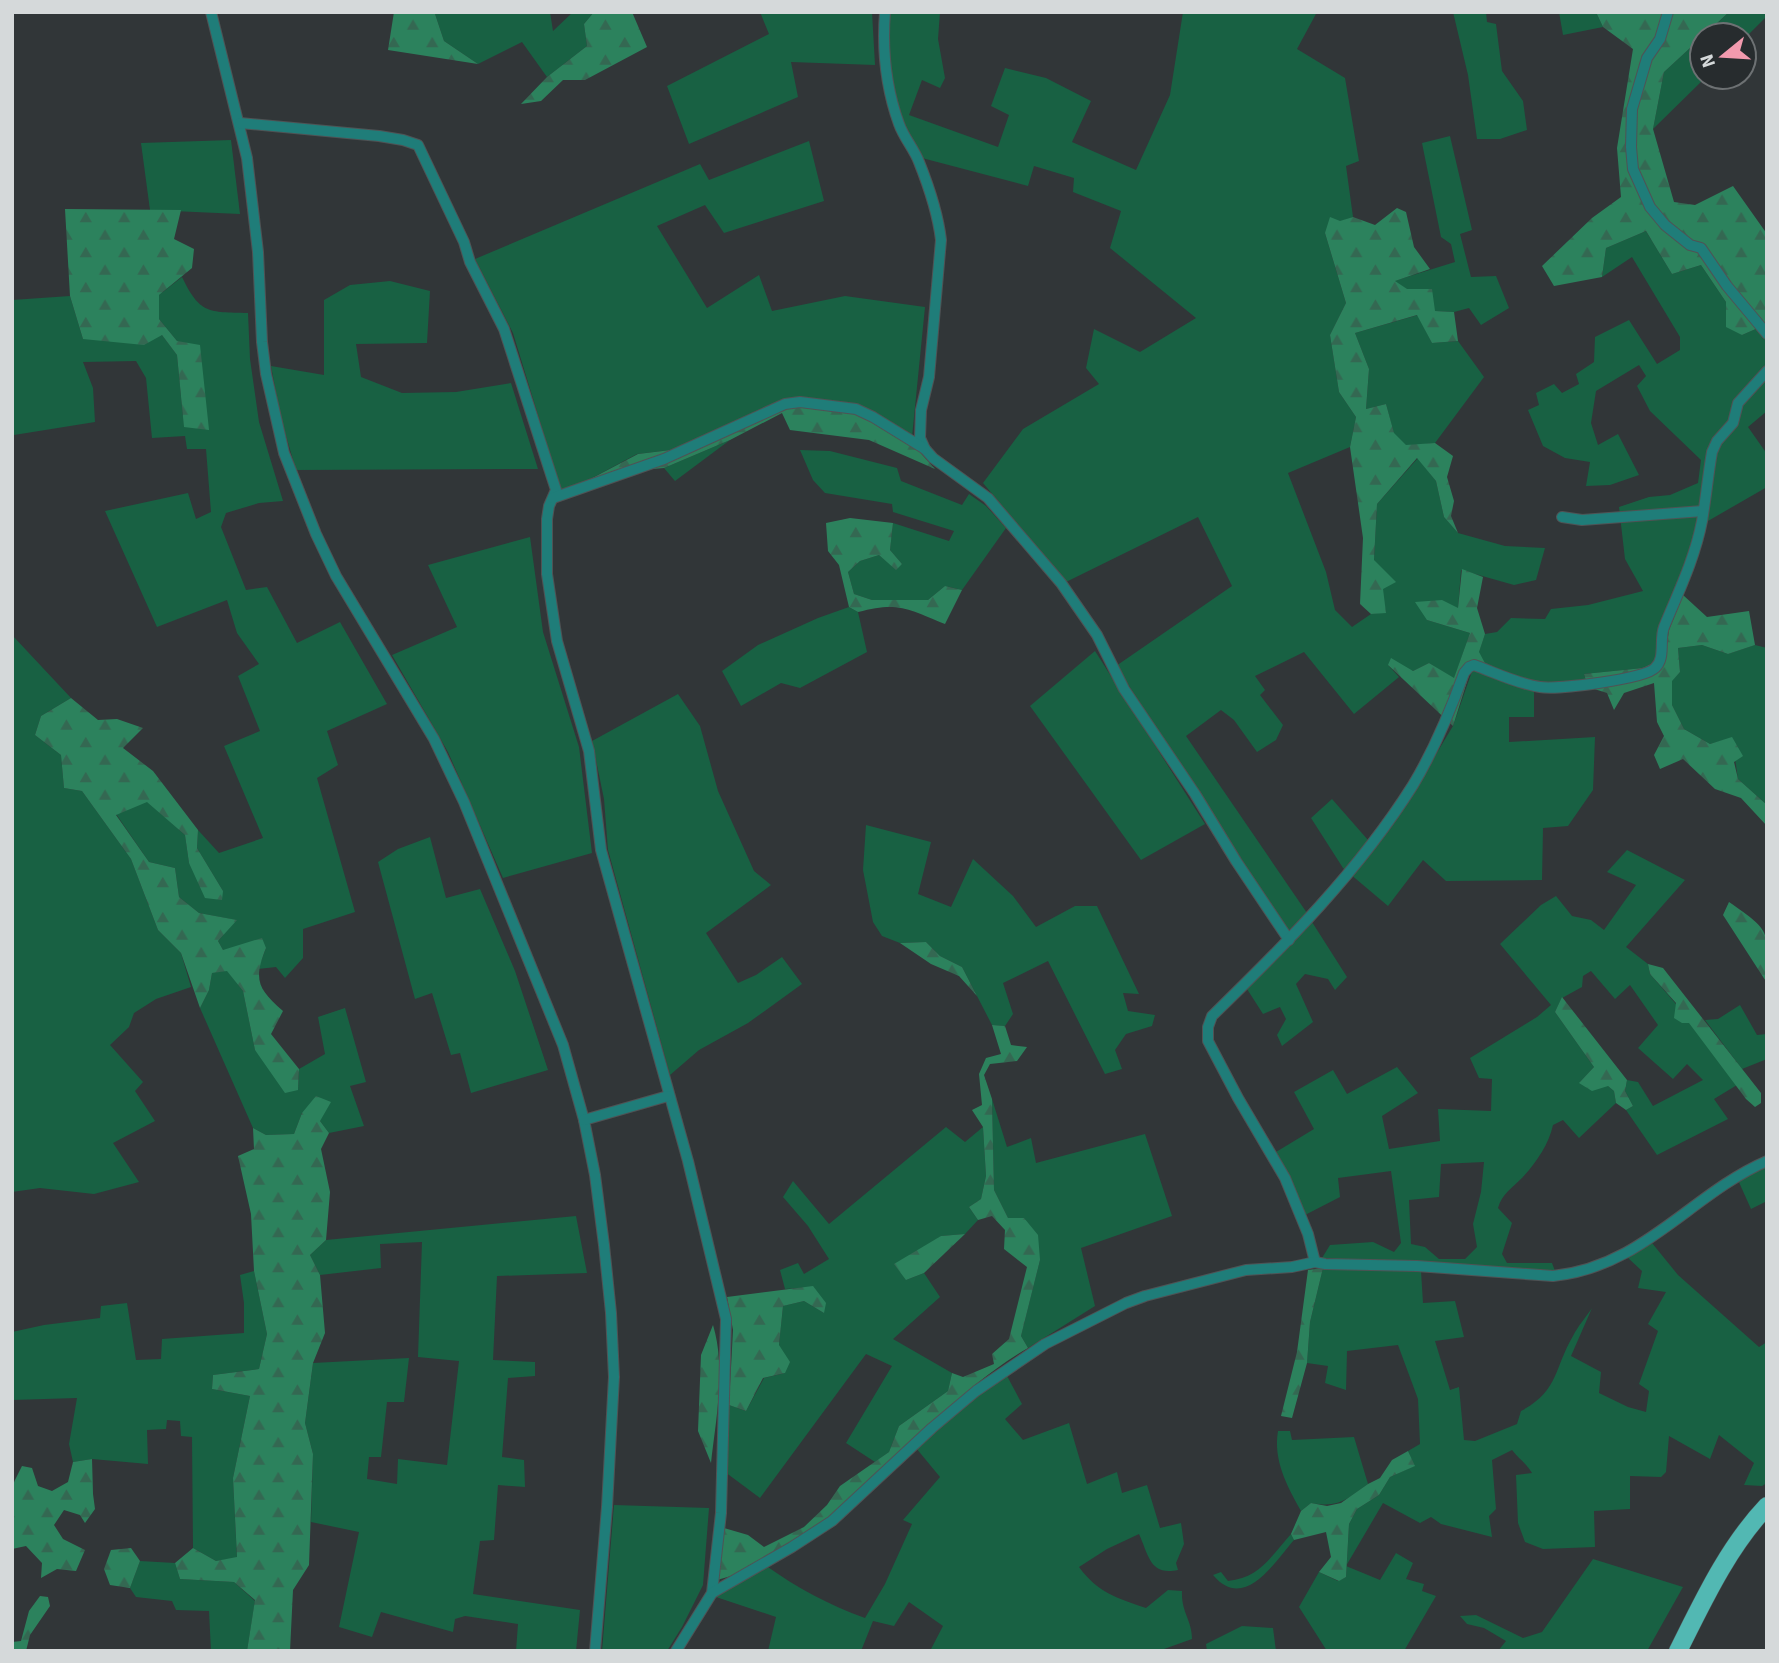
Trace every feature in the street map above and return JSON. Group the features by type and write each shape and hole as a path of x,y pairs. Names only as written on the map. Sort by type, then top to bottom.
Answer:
{"main road":[{"path":"1678,1651 1734,1548 1767,1506"}],"street":[{"path":"211,12 240,123 253,201 266,374 284,453 336,576 434,739 464,802 563,1045 584,1120 595,1175 604,1245 614,1377 595,1651"},
{"path":"885,12 884,48 892,101 900,127 919,160 935,209 941,240 929,377 921,410 920,438 933,458 988,498 1060,583 1097,635 1124,689 1289,940"},
{"path":"1668,12 1660,39 1647,58 1632,109 1630,147 1633,169 1650,207 1665,225 1690,244 1701,248 1727,286 1767,334"},
{"path":"240,123 380,135 418,145 464,242 470,262 504,329 556,490 547,519 547,574 557,641 589,751 601,850 702,1213 726,1319 721,1513 712,1593 676,1651"},
{"path":"1315,1262 1308,1234 1285,1178 1208,1041 1208,1027 1212,1016 1289,940 1390,820 1414,783 1449,716 1464,673 1469,667 1474,665 1530,685 1557,688 1635,677 1657,667 1661,659 1663,629 1692,556 1703,511 1712,452 1717,441 1733,423 1738,403 1767,372"},
{"path":"554,498 664,459 785,404 800,402 856,409 925,449"},
{"path":"1562,517 1582,520 1703,511"},
{"path":"584,1120 668,1096"},
{"path":"712,1593 832,1521 976,1391 1045,1344 1126,1303 1230,1273 1315,1262 1566,1275 1624,1254 1746,1172 1767,1161"}],"green space":[{"path":"394,12 437,12 435,14 444,41 478,64 388,50"},
{"path":"550,12 553,31 573,12 594,12 584,24 587,46 547,77 522,42 478,64 444,41 435,14"},
{"path":"594,12 632,12 647,47 585,80 563,80 541,101 521,104 547,77 587,46 584,24"},
{"path":"760,12 872,12 875,65 791,62 798,97 689,144 667,86 769,34"},
{"path":"889,12 940,12 938,39 945,78 940,88 922,80 909,115 998,147 1009,115 991,106 1005,68 1046,78 1091,101 1072,142 1136,170 1170,95 1183,12 1317,12 1297,49 1345,78 1359,161 1346,166 1353,217 1340,222 1325,233 1346,303 1330,335 1339,392 1356,417 1350,447 1288,473 1326,572 1335,610 1352,627 1371,614 1386,612 1374,560 1377,504 1418,458 1436,481 1444,517 1458,533 1505,546 1545,548 1536,580 1514,585 1461,570 1458,609 1427,620 1470,633 1454,679 1429,663 1413,671 1388,665 1399,677 1354,714 1304,652 1255,676 1265,690 1260,695 1283,725 1276,740 1257,752 1234,720 1221,710 1186,736 1307,913 1288,931 1116,666 1232,586 1198,517 1066,582 983,483 1023,429 1099,384 1086,368 1094,329 1140,352 1196,318 1110,248 1121,211 1073,192 1074,178 1034,166 1028,186 922,158 904,131 890,78"},
{"path":"1453,12 1486,12 1487,22 1496,24 1502,71 1523,101 1527,130 1500,139 1477,139 1468,75"},
{"path":"1559,12 1596,12 1603,27 1563,35"},
{"path":"1596,12 1729,12 1719,21 1688,21 1688,50 1664,72 1653,129 1674,202 1695,205 1733,186 1767,234 1767,324 1742,335 1726,327 1726,302 1701,265 1672,274 1646,231 1606,248 1602,277 1554,286 1542,266 1592,218 1621,197 1617,148 1633,49 1603,27"},
{"path":"1729,12 1767,12 1767,16 1758,25 1758,21 1720,21"},
{"path":"1688,50 1688,91 1692,91 1653,129 1664,72"},
{"path":"1450,136 1472,230 1460,234 1471,277 1496,276 1509,308 1481,325 1469,308 1454,312 1435,311 1394,281 1455,262 1451,244 1441,237 1422,143"},
{"path":"231,140 240,214 150,210 141,143"},
{"path":"809,141 824,201 724,233 705,205 657,226 707,308 759,275 772,311 845,296 925,307 912,437 782,400 671,450 637,454 562,494 513,333 475,259 700,164 709,180"},
{"path":"1397,208 1406,212 1414,247 1430,269 1395,281 1407,289 1432,289 1435,311 1454,312 1458,341 1432,343 1417,315 1355,333 1369,369 1366,409 1386,404 1394,433 1406,445 1435,443 1453,456 1447,477 1454,501 1451,516 1458,533 1444,517 1436,481 1417,458 1377,504 1374,560 1396,582 1383,589 1386,613 1371,614 1360,604 1363,538 1350,447 1356,417 1339,392 1330,335 1346,303 1325,233 1330,217 1340,221 1353,217 1375,225"},
{"path":"65,209 181,210 174,239 194,249 192,268 159,295 159,319 177,341 200,345 209,430 184,427 177,355 162,335 144,345 83,339 70,296"},
{"path":"1646,231 1672,274 1701,265 1726,302 1742,335 1767,324 1767,411 1748,427 1767,454 1767,487 1708,521 1669,630 1665,657 1643,668 1584,674 1588,687 1558,693 1534,690 1534,717 1509,717 1509,742 1595,737 1593,790 1568,826 1543,828 1542,880 1446,881 1423,860 1388,906 1343,868 1311,818 1332,799 1375,848 1406,804 1453,726 1485,634 1497,632 1511,618 1545,619 1551,609 1588,605 1643,591 1625,559 1619,507 1649,497 1670,495 1698,483 1701,460 1650,411 1637,386 1646,376 1639,365 1596,391 1591,423 1598,445 1618,434 1639,475 1610,485 1586,486 1590,462 1565,458 1543,446 1528,410 1539,405 1536,393 1554,384 1562,393 1579,384 1576,374 1594,362 1595,337 1629,320 1657,364 1680,350 1680,337 1632,257 1602,277 1606,248"},
{"path":"182,277 194,298 207,308 214,311 248,313 250,359 259,422 283,501 259,503 226,513 221,527 246,590 267,587 297,643 340,622 387,704 327,731 338,765 317,778 355,912 303,929 303,958 285,978 276,967 258,969 266,948 223,950 218,941 236,920 199,913 179,897 175,868 149,862 116,814 147,801 185,835 189,863 223,891 197,848 198,830 219,853 263,838 224,746 260,731 238,676 259,664 237,633 227,600 157,627 105,511 188,493 196,519 211,512 206,449 187,449 185,436 152,438 146,378 136,361 83,362 93,388 95,422 14,435 12,451 12,300 70,296 83,339 162,335 177,355 184,427 177,341 159,319 159,295"},
{"path":"390,281 430,291 427,343 356,344 361,377 402,393 456,392 511,383 538,469 296,470 281,419 271,366 324,375 324,300 350,285"},
{"path":"1418,315 1432,343 1458,341 1484,377 1435,443 1406,446 1394,434 1386,404 1366,409 1369,369 1355,333"},
{"path":"782,400 865,413 917,449 935,469 869,440 790,430 782,413 730,440 664,468 628,471 562,494 638,454 671,450"},
{"path":"730,440 675,481 664,468"},
{"path":"800,450 830,451 897,468 901,481 962,505 969,494 986,506 1006,528 962,590 945,586 928,600 872,600 854,594 848,572 860,561 879,555 896,569 902,564 890,550 893,523 949,541 954,531 893,512 892,504 825,493 813,480"},
{"path":"850,518 893,523 890,550 902,564 896,570 879,555 860,561 848,572 854,594 872,600 928,600 945,586 962,590 945,624 903,608 883,607 858,612 849,607 839,565 828,551 826,523"},
{"path":"530,537 543,632 579,747 592,853 503,878 448,752 392,655 457,627 428,565"},
{"path":"1462,569 1483,577 1477,608 1485,634 1479,652 1487,667 1470,672 1453,726 1388,665 1391,658 1413,671 1429,663 1454,678 1470,633 1427,620 1415,602 1442,600 1458,608"},
{"path":"1683,595 1707,617 1749,611 1755,645 1728,654 1702,645 1678,648 1680,672 1672,681 1672,705 1684,729 1710,744 1732,737 1743,756 1734,762 1738,779 1767,805 1767,826 1741,798 1715,789 1683,759 1660,769 1654,755 1664,736 1657,722 1654,683 1624,693 1614,710 1607,693 1588,687 1584,674 1643,668 1665,657 1669,630"},
{"path":"849,607 858,612 867,652 800,688 781,683 741,706 722,671 758,645"},
{"path":"12,635 71,698 41,716 35,735 61,755 64,788 82,791 131,859 158,930 181,953 191,987 156,999 134,1013 129,1027 110,1045 143,1082 135,1091 155,1121 113,1143 139,1182 94,1194 40,1188 12,1192"},
{"path":"1702,645 1728,654 1755,645 1767,648 1767,805 1738,779 1732,738 1710,744 1684,729 1672,705 1672,680 1680,672 1678,648"},
{"path":"1095,651 1205,824 1141,860 1030,706"},
{"path":"678,694 700,726 718,791 754,871 771,885 706,933 738,983 756,975 782,957 802,984 748,1023 699,1050 670,1075 608,850 604,799 592,741"},
{"path":"71,698 98,720 117,719 143,728 123,748 153,771 198,830 197,848 223,891 222,900 205,898 189,863 185,835 147,802 116,815 149,862 175,868 179,897 199,913 237,920 218,941 223,950 262,938 266,948 260,968 260,983 263,990 283,1011 271,1034 299,1069 298,1090 285,1093 255,1050 243,991 227,971 212,973 209,990 200,1008 181,953 158,930 131,859 82,791 64,788 61,755 35,735 41,716"},
{"path":"866,825 931,842 918,894 951,907 973,859 1013,896 1036,927 1075,906 1097,906 1139,994 1123,993 1128,1011 1155,1015 1152,1026 1126,1034 1115,1050 1122,1069 1105,1074 1048,961 1003,983 1013,1014 1005,1026 992,1025 962,967 940,956 926,942 900,943 882,936 873,922 863,870"},
{"path":"430,837 446,898 480,889 515,971 548,1070 471,1093 460,1053 451,1055 432,993 415,999 378,862 398,849"},
{"path":"1627,850 1685,880 1626,947 1648,964 1650,974 1737,1085 1714,1099 1728,1119 1657,1155 1626,1110 1633,1106 1625,1091 1627,1080 1638,1082 1653,1106 1703,1080 1687,1064 1673,1079 1638,1048 1658,1025 1630,985 1615,999 1591,971 1583,976 1582,987 1562,998 1555,1012 1594,1067 1580,1082 1608,1086 1614,1091 1616,1103 1579,1138 1563,1120 1553,1125 1537,1160 1505,1195 1498,1208 1512,1223 1502,1254 1507,1263 1552,1263 1555,1271 1322,1258 1330,1245 1373,1242 1394,1252 1401,1243 1391,1171 1338,1178 1340,1197 1305,1215 1276,1152 1314,1129 1294,1092 1333,1070 1347,1094 1397,1067 1418,1093 1382,1116 1389,1149 1440,1141 1438,1109 1491,1111 1492,1079 1479,1078 1470,1058 1537,1017 1551,1005 1500,944 1541,905 1556,896 1572,916 1591,920 1604,930 1636,885 1607,872","holes":["1484,1162 1481,1192 1473,1224 1477,1247 1465,1259 1439,1259 1425,1247 1411,1244 1409,1200 1439,1197 1441,1164"]},
{"path":"1729,902 1754,920 1765,935 1767,983 1723,915"},
{"path":"1312,922 1347,977 1335,990 1328,979 1305,974 1296,984 1313,1022 1282,1046 1277,1035 1286,1019 1280,1007 1263,1014 1247,989 1284,946"},
{"path":"926,942 940,956 962,967 977,996 959,976 931,964 900,943"},
{"path":"1648,964 1663,968 1761,1093 1761,1103 1755,1107 1746,1099 1689,1023 1682,1023 1674,1018 1676,1003 1650,974"},
{"path":"227,970 243,991 255,1050 298,1090 299,1069 325,1054 318,1017 345,1008 366,1082 350,1086 364,1126 329,1133 320,1121 302,1113 294,1134 266,1135 253,1128 200,1008 209,990 212,973"},
{"path":"1562,997 1627,1080 1625,1091 1633,1106 1626,1110 1616,1103 1614,1091 1608,1086 1592,1091 1579,1083 1594,1067 1555,1012"},
{"path":"1740,1005 1757,1035 1767,1034 1767,1059 1742,1069 1705,1020 1718,1019"},
{"path":"992,1025 1005,1026 1011,1045 1027,1047 1017,1061 990,1064 984,1075 992,1099 994,1190 1008,1218 1024,1218 1038,1235 1040,1260 1021,1336 1028,1348 983,1379 943,1413 835,1513 731,1576 717,1580 724,1528 748,1535 764,1547 804,1527 827,1505 840,1486 889,1452 899,1426 948,1391 952,1373 963,1377 994,1364 992,1354 1009,1339 1027,1267 1004,1249 1005,1230 992,1216 978,1220 969,1207 981,1199 986,1176 983,1127 972,1110 982,1105 979,1074 986,1058 1001,1054"},
{"path":"316,1096 331,1102 320,1121 329,1133 321,1149 330,1192 326,1240 310,1255 320,1275 325,1333 313,1363 305,1423 313,1454 309,1565 293,1590 290,1651 247,1651 255,1600 234,1582 180,1579 175,1563 193,1548 216,1561 237,1557 233,1478 250,1396 212,1389 213,1375 259,1369 267,1334 254,1271 251,1214 238,1156 254,1149 253,1128 266,1135 294,1134 302,1113"},
{"path":"992,1099 1007,1147 1031,1138 1036,1163 1145,1134 1172,1216 1081,1248 1095,1306 1028,1348 1021,1336 1040,1260 1008,1218 994,1190"},
{"path":"946,1127 965,1142 983,1127 986,1176 981,1199 969,1207 978,1220 965,1234 941,1236 906,1280 924,1273 940,1297 893,1339 952,1373 948,1391 899,1426 889,1452 875,1462 846,1443 892,1366 866,1354 760,1498 725,1472 729,1405 746,1411 764,1378 785,1373 779,1345 783,1306 804,1301 824,1313 813,1287 785,1289 780,1270 798,1263 804,1274 829,1259 808,1226 783,1197 793,1181 829,1224"},
{"path":"1767,1165 1767,1201 1751,1209 1738,1180"},
{"path":"576,1216 587,1273 497,1276 493,1360 535,1362 535,1376 508,1378 502,1457 524,1460 525,1487 498,1485 494,1540 480,1541 473,1594 580,1610 576,1651 516,1651 518,1624 465,1616 455,1619 453,1632 381,1612 372,1637 339,1627 359,1532 311,1522 313,1454 305,1423 313,1363 409,1358 404,1402 387,1402 381,1457 369,1457 367,1479 397,1484 398,1459 447,1465 459,1361 418,1357 422,1242 380,1244 381,1268 320,1275 310,1255 326,1240"},
{"path":"965,1234 924,1273 906,1280 894,1264 941,1236"},
{"path":"1652,1243 1678,1275 1759,1347 1767,1342 1767,1483 1762,1486 1744,1485 1754,1463 1719,1435 1710,1459 1669,1436 1666,1472 1661,1477 1630,1476 1630,1509 1594,1511 1595,1547 1543,1549 1525,1542 1518,1523 1516,1475 1532,1473 1512,1450 1492,1460 1496,1509 1489,1516 1492,1537 1441,1524 1431,1517 1420,1523 1383,1503 1347,1565 1349,1524 1357,1509 1379,1495 1390,1477 1414,1466 1408,1451 1420,1444 1418,1399 1398,1345 1347,1351 1346,1390 1325,1383 1328,1366 1307,1363 1310,1322 1323,1268 1421,1271 1423,1303 1455,1301 1464,1337 1435,1341 1450,1390 1459,1387 1464,1440 1475,1441 1517,1424 1521,1411 1549,1387 1575,1332 1592,1308 1571,1356 1601,1372 1599,1393 1628,1407 1646,1412 1649,1391 1639,1384 1658,1331 1648,1324 1666,1292 1638,1288 1642,1271 1627,1257"},
{"path":"1323,1268 1310,1322 1307,1363 1292,1418 1281,1416 1297,1352 1308,1270"},
{"path":"254,1271 267,1334 259,1369 213,1375 212,1389 250,1396 233,1478 237,1558 216,1561 193,1548 192,1437 181,1436 180,1421 167,1420 166,1429 147,1430 148,1464 92,1459 73,1462 69,1444 77,1398 12,1400 12,1332 100,1318 101,1306 127,1303 136,1360 161,1359 162,1339 244,1333 240,1275"},
{"path":"813,1286 826,1303 824,1313 804,1301 783,1306 779,1345 790,1362 785,1373 763,1378 746,1411 729,1405 733,1330 727,1297"},
{"path":"713,1325 717,1341 719,1376 711,1463 698,1431 701,1355"},
{"path":"1006,1374 1022,1404 1005,1419 1023,1440 1069,1423 1087,1484 1117,1472 1122,1493 1147,1485 1160,1528 1181,1523 1184,1544 1176,1563 1178,1570 1169,1571 1156,1567 1148,1557 1139,1534 1107,1549 1079,1567 1101,1589 1146,1608 1168,1590 1182,1591 1192,1639 1164,1649 1134,1651 930,1651 943,1626 909,1602 894,1626 873,1621 861,1651 768,1651 776,1617 716,1597 765,1565 814,1595 865,1618 885,1584 912,1524 903,1520 940,1477 916,1448 962,1407"},
{"path":"1278,1431 1290,1431 1292,1440 1354,1437 1368,1484 1342,1501 1329,1504 1311,1503 1301,1511 1279,1462"},
{"path":"1408,1451 1415,1466 1390,1477 1379,1495 1357,1509 1349,1524 1346,1577 1339,1581 1319,1572 1331,1557 1326,1532 1294,1540 1291,1534 1301,1511 1311,1503 1327,1506 1341,1503 1380,1478 1392,1460"},
{"path":"92,1459 95,1509 85,1523 80,1515 64,1510 54,1525 63,1539 85,1550 76,1571 57,1569 41,1578 42,1563 26,1546 12,1549 12,1486 22,1466 32,1468 38,1486 52,1491 68,1482 73,1462"},
{"path":"614,1505 709,1508 703,1585 667,1651 602,1651"},
{"path":"1291,1534 1294,1540 1268,1571 1247,1586 1236,1588 1225,1585 1213,1575 1221,1572 1228,1581 1257,1571"},
{"path":"131,1548 140,1561 130,1588 110,1585 104,1569 111,1550"},
{"path":"1396,1553 1413,1563 1406,1579 1424,1584 1422,1591 1436,1596 1404,1651 1327,1651 1299,1607 1319,1572 1338,1581 1346,1577 1347,1566 1380,1580"},
{"path":"1593,1559 1683,1587 1647,1651 1498,1651 1506,1641 1484,1628 1467,1624 1460,1616 1476,1615 1523,1638 1542,1632"},
{"path":"140,1561 175,1563 180,1579 234,1582 255,1601 247,1651 211,1651 209,1611 176,1610 172,1601 136,1597 130,1588"},
{"path":"40,1596 48,1597 50,1606 30,1635 26,1651 12,1651 12,1642 21,1641 29,1611"},
{"path":"1242,1626 1273,1628 1276,1651 1207,1651 1206,1644"}]}
